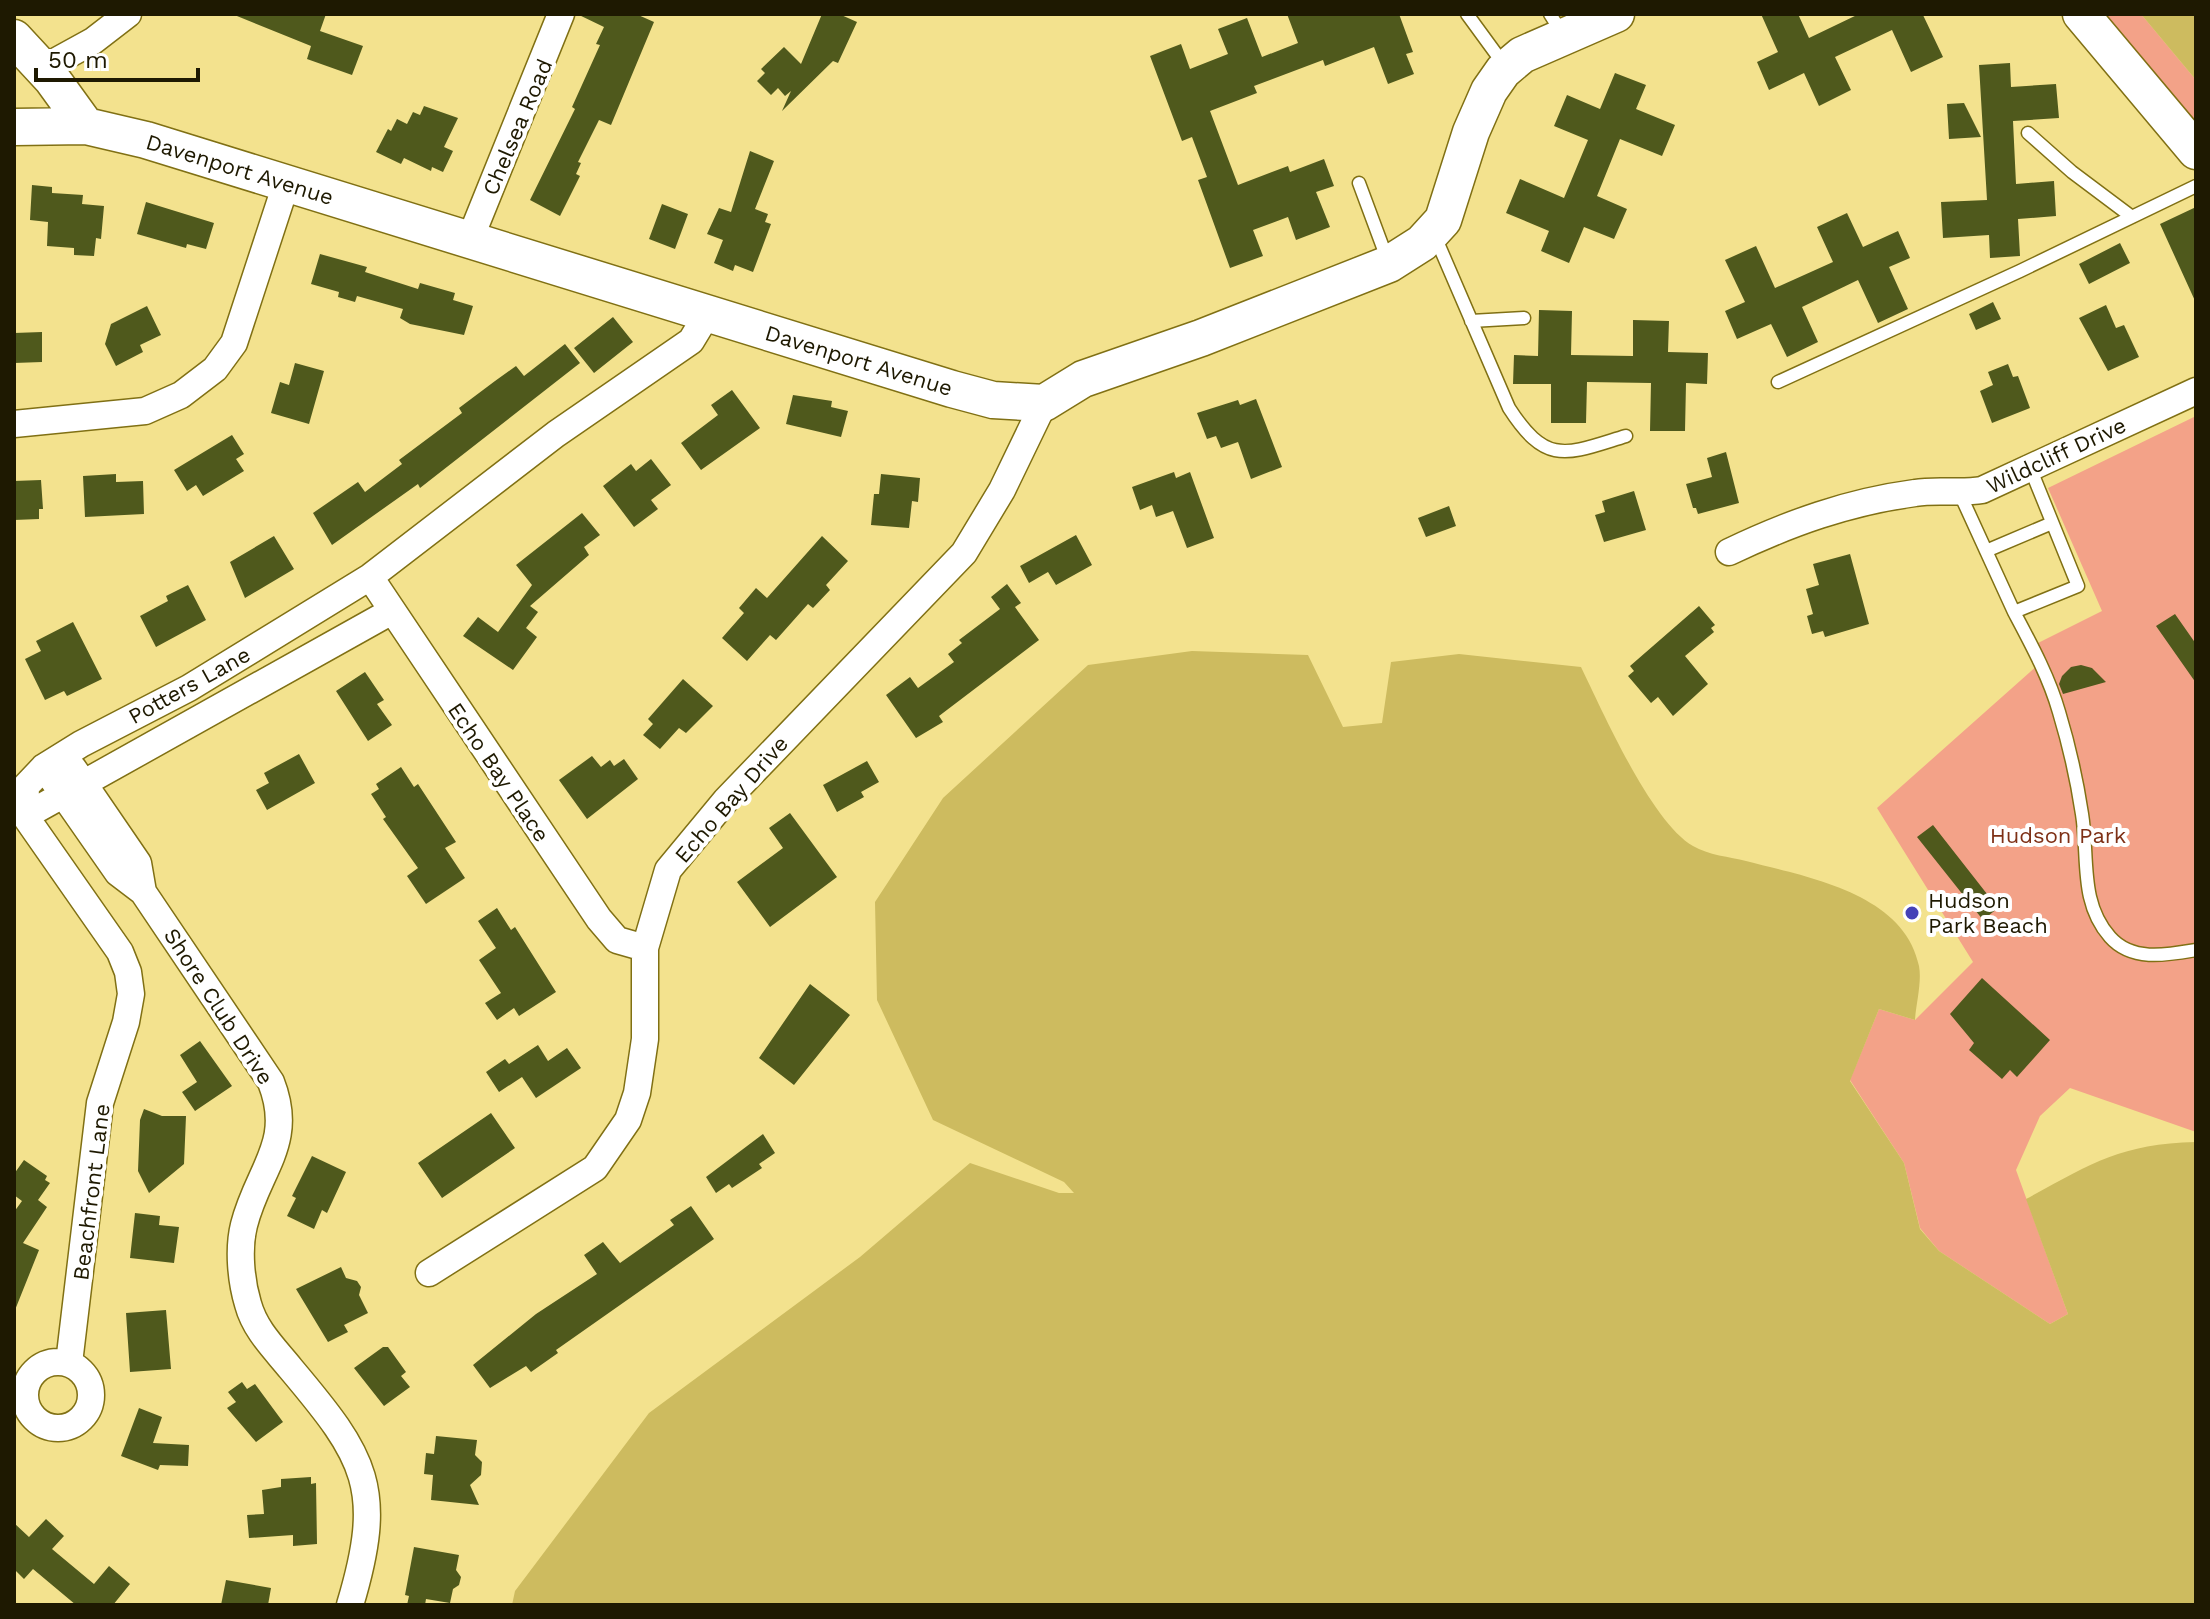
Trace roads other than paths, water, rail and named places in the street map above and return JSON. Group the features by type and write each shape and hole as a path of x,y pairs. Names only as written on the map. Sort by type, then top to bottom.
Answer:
{"street":[{"path":"42,69 83,47 128,14"},
{"name":"Chelsea Road","path":"470,239 561,14"},
{"path":"1044,403 1083,379 1201,338 1389,264 1422,243 1443,220 1471,132 1489,91 1507,68 1557,25 1616,14"},
{"path":"2081,14 2196,151"},
{"path":"14,38 86,126"},
{"name":"Davenport Avenue","path":"14,127 86,126 146,140 993,400 1044,403"},
{"path":"14,424 145,411 181,395 215,369 234,343 286,184"},
{"name":"Potters Lane","path":"54,761 189,688 370,577 556,434 691,341 708,313"},
{"name":"Wildcliff Drive","path":"1729,552 1785,526 1844,505 1921,492 1960,494 1982,490 2031,470 2196,391"},
{"name":"Echo Bay Drive","path":"429,1273 595,1168 628,1120 637,1093 645,1039 645,948 668,870 688,842 832,687 964,553 1002,490 1044,403"},
{"name":"Echo Bay Place","path":"370,577 599,919 617,940 645,948"},
{"name":"Potters Lane","path":"25,816 392,611"},
{"path":"25,816 26,786 54,761"},
{"name":"Shore Club Drive","path":"54,761 118,873 143,892 271,1082 281,1107 281,1129 243,1227 241,1269 247,1303 257,1328 334,1420 355,1453 367,1490 367,1536 350,1605"},
{"name":"Beachfront Lane","path":"25,816 120,952 128,972 131,994 126,1022 100,1103 69,1363"}],"lane":[{"path":"1467,14 1507,68"},
{"path":"2028,133 2132,217"},
{"path":"1359,183 1389,264"},
{"path":"1778,382 2196,186"},
{"path":"1432,231 1509,408 1526,434 1549,449 1569,453 1626,436"},
{"path":"1471,321 1524,318"},
{"path":"2014,612 2078,586 2031,470"},
{"path":"1960,494 2044,670 2059,712 2082,814 2091,909 2111,939 2132,952 2161,956 2196,950"},
{"path":"1986,551 2052,523"}],"place":[{"name":"Hudson Park Beach","path":"1912,913"}],"park label":[{"name":"Hudson Park","path":"2058,835"}]}
